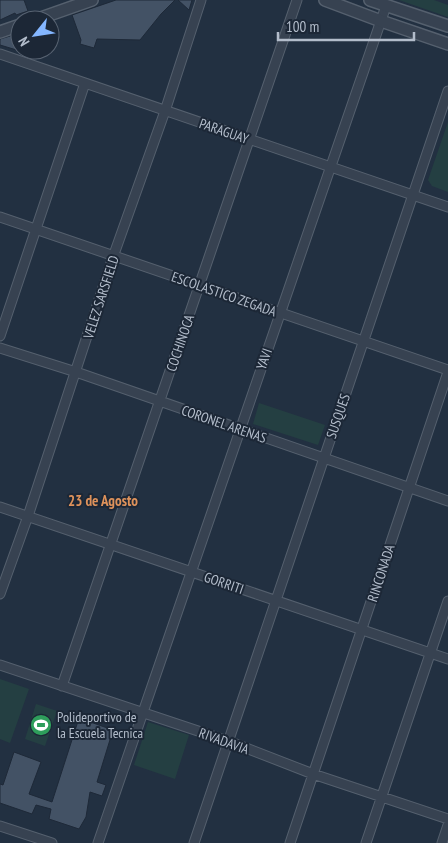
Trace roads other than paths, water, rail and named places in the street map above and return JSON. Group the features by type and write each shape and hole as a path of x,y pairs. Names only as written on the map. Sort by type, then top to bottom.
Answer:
{"street":[{"path":"60,11 92,0"},
{"name":"VELEZ SARSFIELD","path":"0,594 28,516 114,257 166,111 201,0"},
{"name":"COCHINOCA","path":"62,686 297,0"},
{"path":"325,0 448,44"},
{"path":"370,0 448,26"},
{"name":"YAVI","path":"98,843 386,6"},
{"name":"PARAGUAY","path":"0,54 448,207"},
{"path":"0,336 85,83"},
{"name":"SUSQUES","path":"194,843 448,91"},
{"name":"ESCOLASTICO ZEGADA","path":"0,217 448,371"},
{"name":"CORONEL ARENAS","path":"0,348 76,372 448,501"},
{"name":"RINCONADA","path":"290,843 448,371"},
{"name":"GORRITI","path":"0,507 448,659"},
{"path":"366,843 448,601"},
{"name":"RIVADAVIA","path":"0,665 228,741 313,774 448,819"},
{"path":"442,843 448,825"},
{"path":"0,826 52,843"}],"place":[{"name":"Polideportivo de la Escuela Tecnica","path":"41,725"}],"district":[{"name":"23 de Agosto","path":"103,500"}]}
